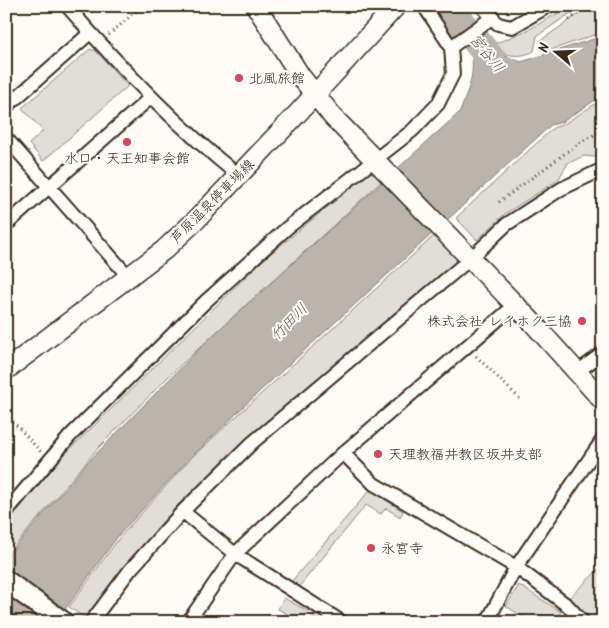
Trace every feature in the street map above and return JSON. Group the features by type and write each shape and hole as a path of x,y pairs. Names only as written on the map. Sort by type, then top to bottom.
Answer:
{"main road":[{"path":"256,6 314,94 372,160 515,305 603,401"},
{"name":"芦原温泉停車場線","path":"6,370 55,335 128,276 164,250 238,175 396,6"},
{"path":"6,581 63,622"}],"street":[{"path":"67,6 150,98 193,139 238,175"},
{"path":"6,512 70,436 205,302 287,228 372,160 412,131 438,104 453,74 451,47 424,6"},
{"path":"482,6 498,24 512,27 548,6"},
{"path":"451,47 493,17"},
{"path":"6,107 95,38"},
{"path":"6,225 150,98"},
{"path":"6,138 128,276"},
{"path":"91,622 130,570 182,510 252,443 467,255 508,224 561,189 603,169"},
{"path":"188,622 235,554 343,453 515,305"},
{"path":"577,372 603,354"},
{"path":"487,622 516,567 603,439"},
{"path":"343,453 374,484 516,567 568,606 583,622"},
{"path":"186,515 235,554 342,622"}],"path":[{"path":"95,38 142,6"},
{"path":"568,20 589,6"},
{"path":"499,202 579,143 603,130"},
{"path":"466,347 520,399"},
{"path":"6,414 43,453"}],"shaded area":[{"path":"570,6 581,6 537,36 534,51 518,56 502,52 492,45 530,29"},
{"path":"590,6 603,6 603,32 545,52 540,41"},
{"path":"90,49 96,51 128,86 43,161 29,144 43,131 22,108"},
{"path":"603,99 603,158 584,156 568,163 558,180 506,213 477,240 456,218 553,128 564,124"},
{"path":"374,169 384,179 172,373 99,447 6,556 6,525 59,460 264,259"},
{"path":"436,234 461,258 304,390 178,505 158,527 86,619 69,607 120,537 192,457"},
{"path":"370,490 403,511 400,517 386,508 381,514 366,505 298,588 290,583"},
{"path":"603,565 603,610 590,622 568,599"},
{"path":"519,585 561,612 554,622 531,622 506,606"},
{"path":"284,598 308,611 302,622 278,609"}],"water":[{"name":"竹田川","path":"479,36 491,50 521,62 603,36 603,95 562,122 551,125 260,391 186,462 118,536 56,622 6,622 6,558 87,463 211,337 460,112 471,78 472,61 469,42"}],"waterway":[{"name":"宮谷川","path":"448,6 491,59"}],"tunnel":[{"path":"316,622 320,613"}],"place":[{"name":"北風旅館","path":"239,78"},
{"name":"水口・天王知事会館","path":"127,142"},
{"name":"株式会社 レイホク三協","path":"582,321"},
{"name":"天理教福井教区坂井支部","path":"378,454"},
{"name":"永宮寺","path":"371,548"}]}
